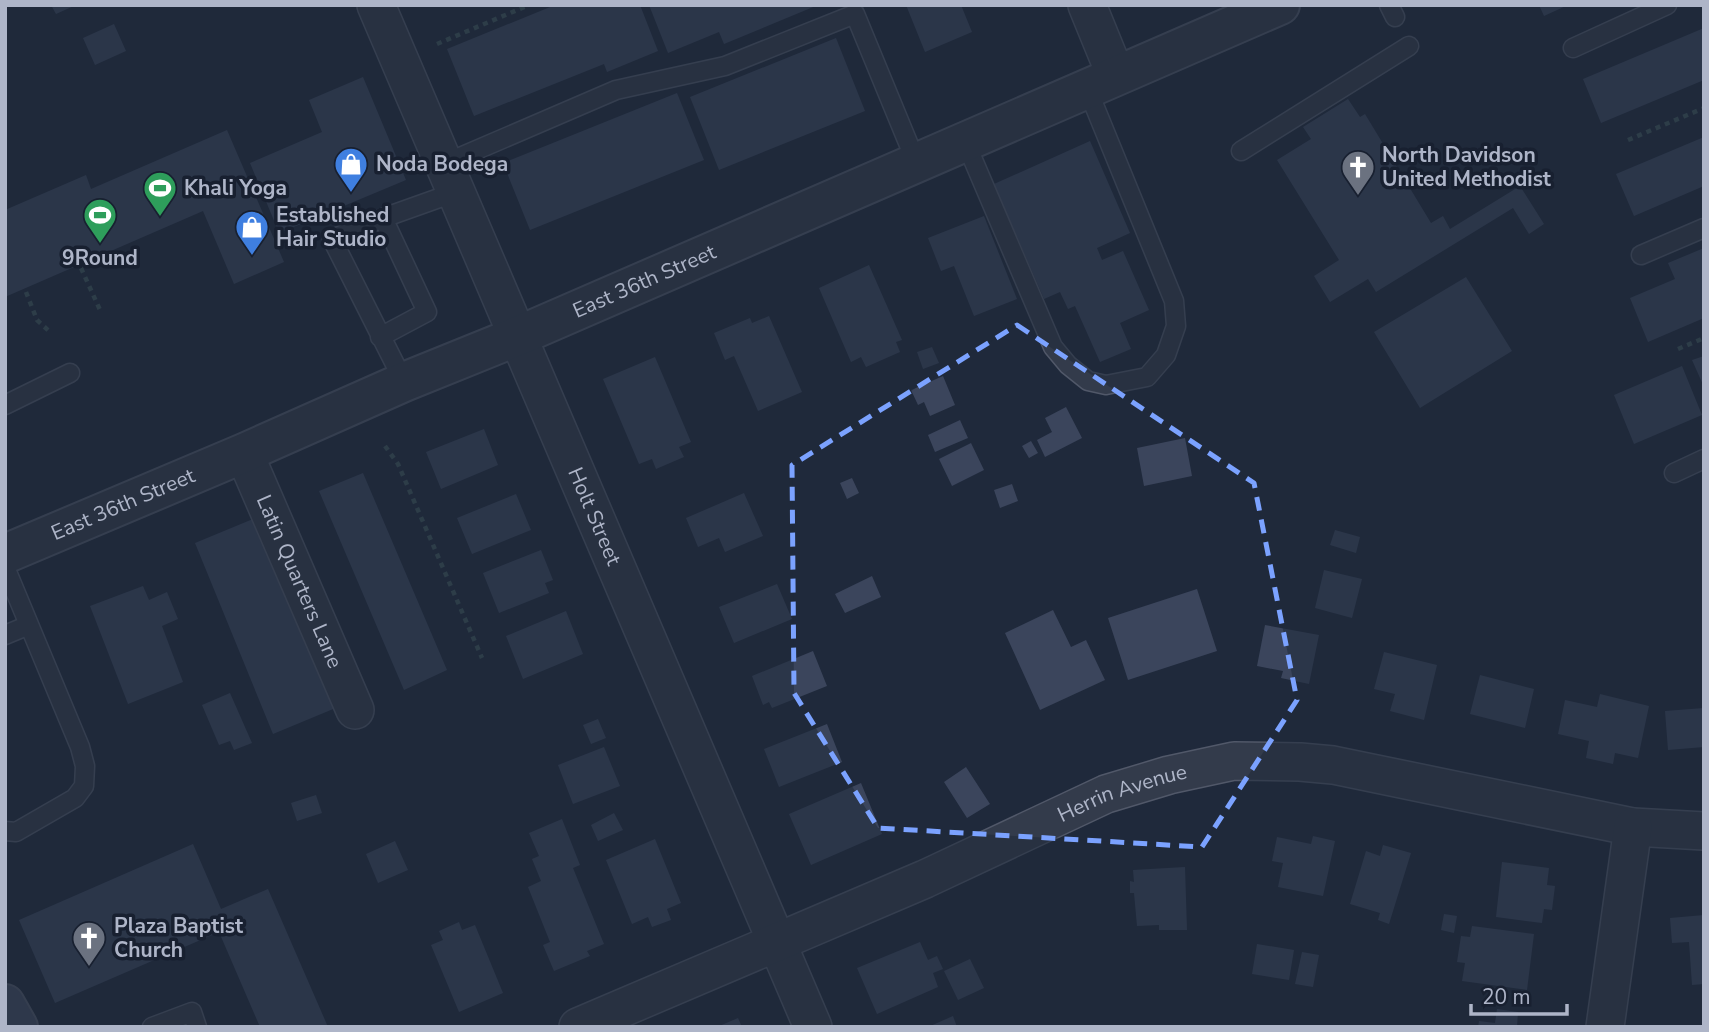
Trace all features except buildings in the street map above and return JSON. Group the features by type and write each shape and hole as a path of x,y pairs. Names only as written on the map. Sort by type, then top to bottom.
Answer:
{"main road":[{"path":"5,1004 18,1027"}],"street":[{"name":"Holt Street","path":"376,5 813,1027"},
{"path":"1087,5 1101,82"},
{"name":"East 36th Street","path":"5,554 1280,5"},
{"name":"Latin Quarters Lane","path":"244,453 355,710"},
{"name":"Herrin Avenue","path":"578,1027 925,879 1106,794 1169,775 1234,761 1333,765 1633,827 1704,831"},
{"path":"1605,1027 1633,827"}],"lane":[{"path":"1573,48 1667,5"},
{"path":"404,382 332,239 383,218 450,178 616,90 726,66 855,14 916,162"},
{"path":"1241,151 1409,46"},
{"path":"965,141 1053,347 1087,382 1106,385 1147,377 1166,355 1176,326 1174,301 1101,82"},
{"path":"380,337 426,313 383,218"},
{"path":"1642,255 1704,228"},
{"path":"5,405 70,373"},
{"path":"1674,473 1704,459"},
{"path":"5,567 80,747 85,766 84,786 75,799 16,832 5,831"},
{"path":"5,635 29,625"},
{"path":"152,1027 192,1012 197,1027"}],"path":[{"path":"437,44 529,5"},
{"path":"1628,140 1704,108"},
{"path":"81,268 100,310"},
{"path":"26,292 37,320 50,332"},
{"path":"1678,349 1704,338"},
{"path":"385,446 398,464 482,658"}],"highlighted area":[{"path":"1017,325 1254,483 1297,700 1202,847 878,828 794,693 792,465"}],"place":[{"name":"Noda Bodega","path":"351,194"},
{"name":"North Davidson United Methodist","path":"1358,197"},
{"name":"Khali Yoga","path":"160,218"},
{"name":"9Round","path":"100,245"},
{"name":"Established Hair Studio","path":"252,257"},
{"name":"Plaza Baptist Church","path":"89,968"}]}
